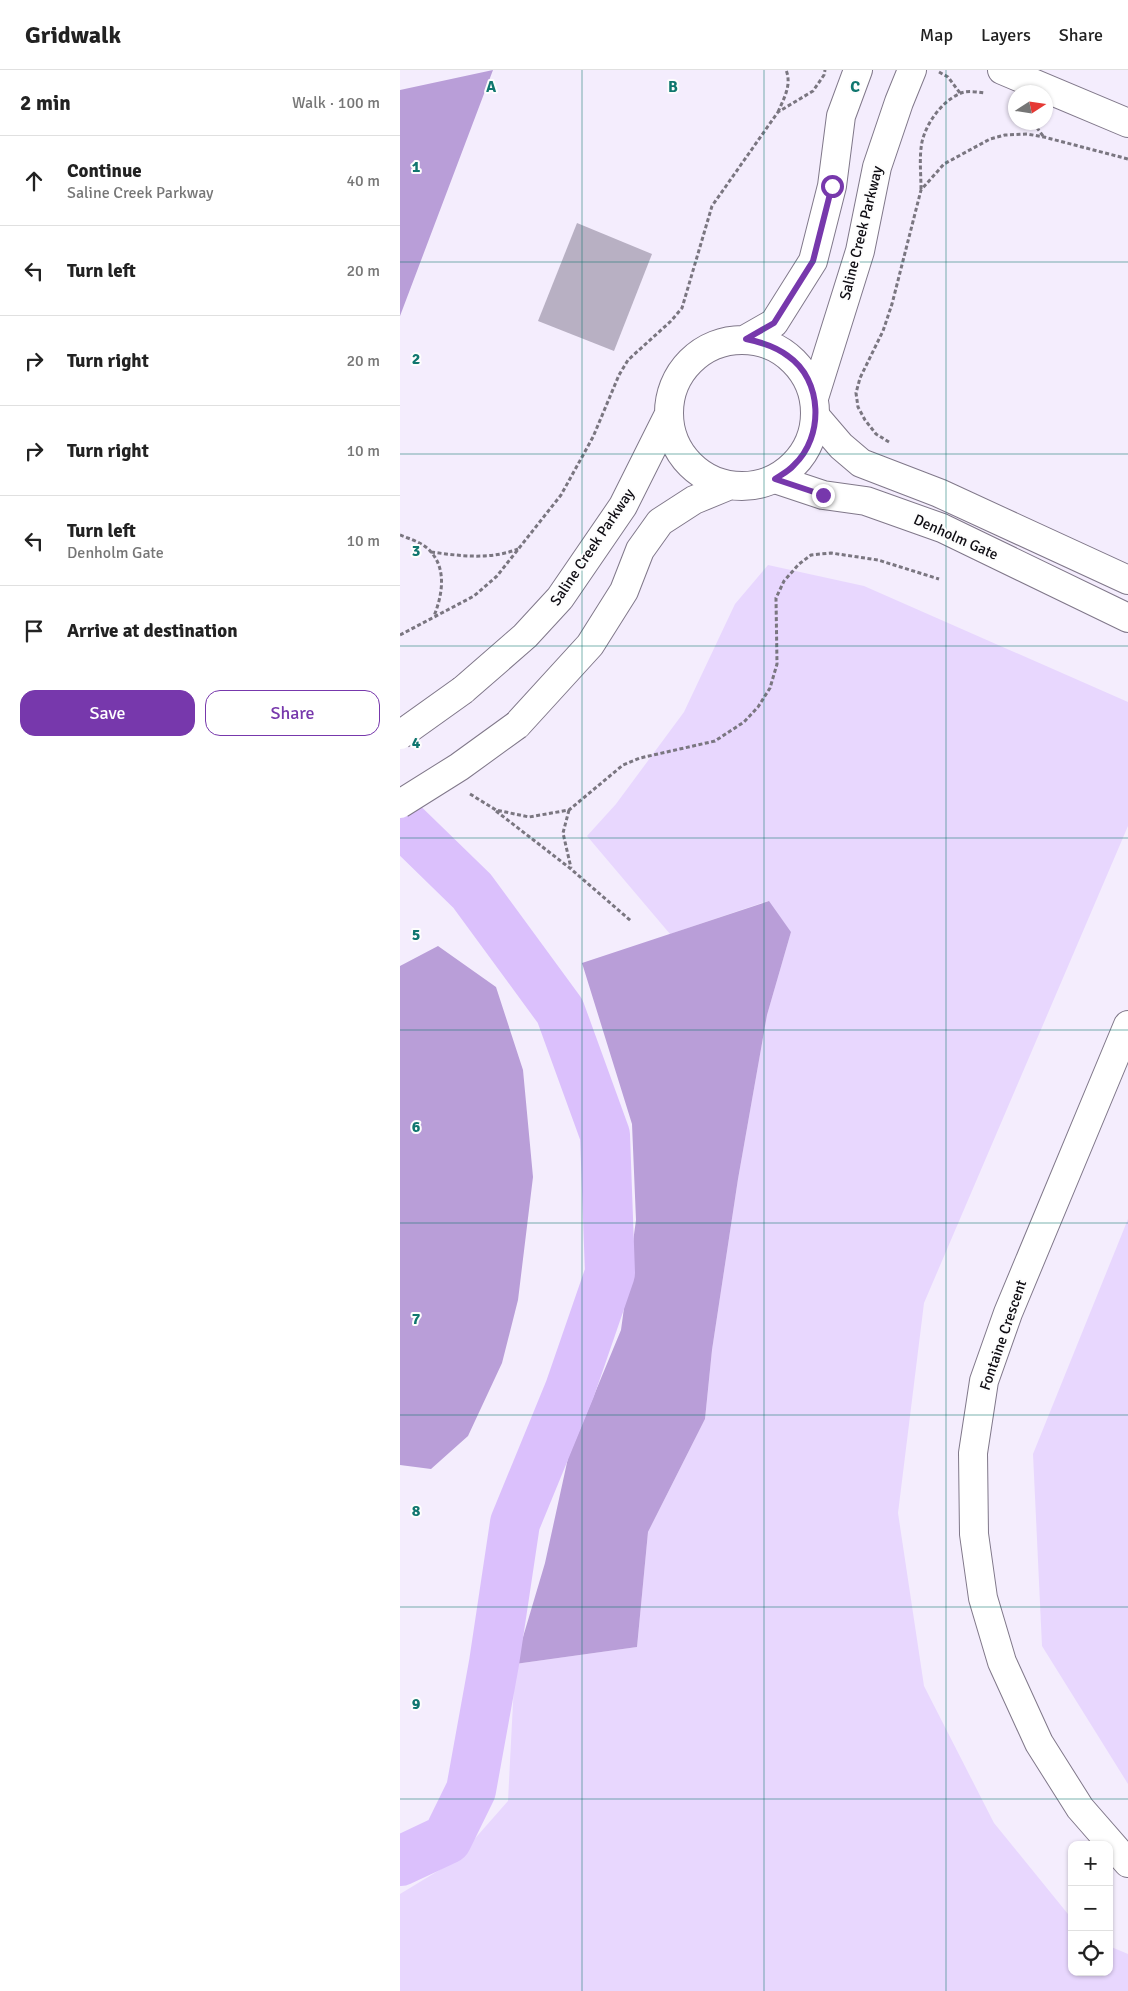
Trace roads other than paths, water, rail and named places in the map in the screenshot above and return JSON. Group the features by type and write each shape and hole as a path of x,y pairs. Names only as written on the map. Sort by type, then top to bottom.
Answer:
{"main road":[{"path":"746,339 774,323 813,261 832,186 841,116 858,70"},
{"name":"Saline Creek Parkway","path":"816,408 860,251 877,167 912,70"},
{"path":"1002,70 1128,123"},
{"path":"728,486 704,476 686,461 674,440 668,416 671,392 682,370 700,352 721,342 746,339 769,344 790,356 806,375 816,408 841,446 861,463 939,493 1128,580"},
{"path":"400,804 458,767 517,725 590,645 624,591 640,550 660,522 694,500 728,486 752,486 775,479 795,465 809,445 816,408"},
{"name":"Saline Creek Parkway","path":"400,735 463,690 525,636 560,598 624,506 668,416"},
{"name":"Denholm Gate","path":"775,479 823,495 866,501 942,528 1128,618"},
{"name":"Fontaine Crescent","path":"1128,1025 1008,1313 984,1381 973,1453 975,1543 983,1598 1002,1662 1039,1743 1080,1808 1128,1863"}],"waterway":[{"path":"400,821 472,891 560,1011 605,1135 610,1273 570,1389 515,1523 494,1663 471,1790 447,1839 400,1861"}]}
